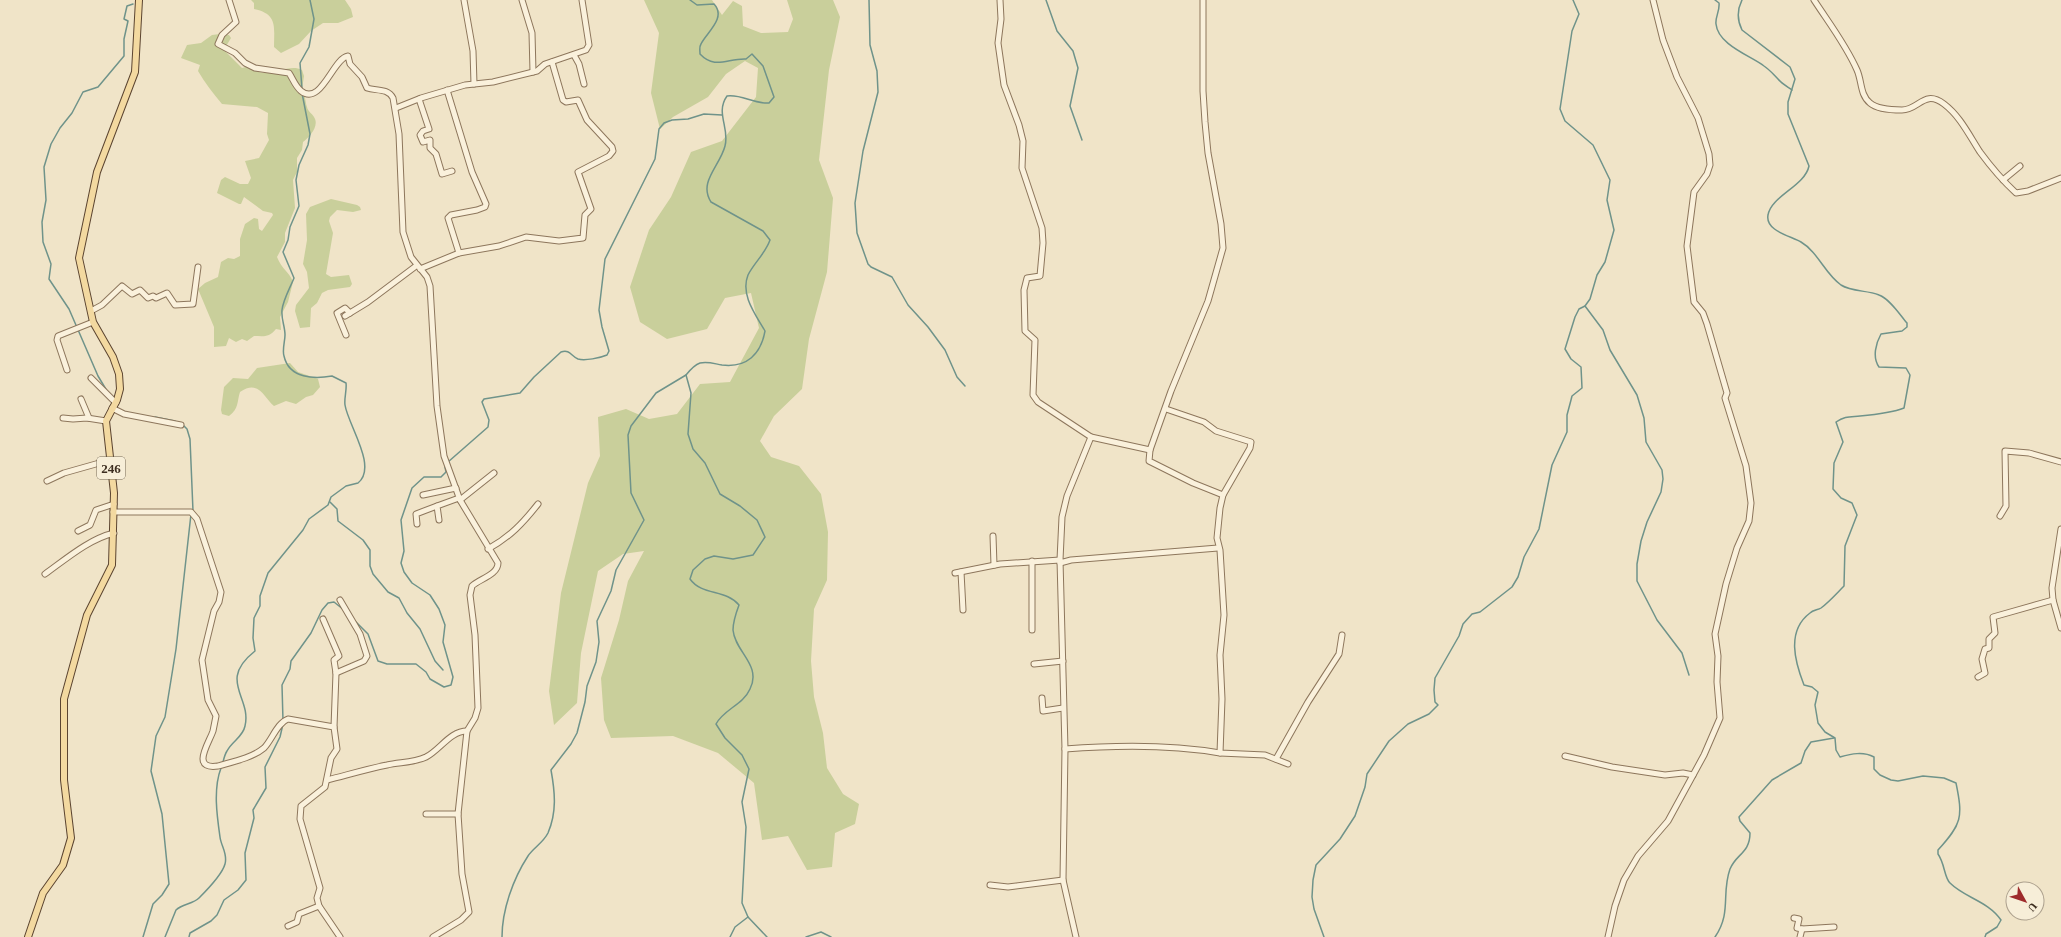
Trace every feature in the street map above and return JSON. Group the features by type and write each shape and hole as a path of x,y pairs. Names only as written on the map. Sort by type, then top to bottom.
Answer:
{"main road":[{"path":"106,421 114,406 120,389 119,374 113,357 93,322 80,263 81,246 97,172 135,72 139,0"},
{"name":"246","path":"28,937 43,893 63,865 71,838 63,773 64,699 87,615 111,568 114,533 114,493 106,421"}],"street":[{"path":"229,0 236,22 222,35 218,44 235,53 245,63 259,69 289,73 300,90 306,94 311,94 319,89 342,59 348,56 350,64 362,77 366,88 383,90 390,93 396,108 399,134 403,232 411,257 427,277 430,286 437,399 444,456 459,499 498,563 498,566 490,574 476,581 470,589 475,635 478,708 475,718 467,731 458,814 462,874 469,912 461,920 433,937"},
{"path":"464,0 468,16 474,84"},
{"path":"522,0 532,33 533,72"},
{"path":"396,108 448,90 474,84 494,82 533,72 552,62 586,50 589,45 582,0"},
{"path":"1000,0 1001,19 998,43 1004,85 1019,125 1023,141 1022,168 1042,228 1043,238 1040,276 1027,278 1024,290 1025,331 1035,340 1033,395 1038,402 1091,437 1150,450"},
{"path":"1203,0 1203,91 1205,122 1208,153 1222,224 1223,248 1208,301 1174,384 1150,450 1149,460 1193,483 1223,495"},
{"path":"1608,937 1615,906 1630,869 1641,852 1668,820 1708,748 1720,718 1716,682 1718,656 1715,634 1726,584 1737,548 1749,521 1751,504 1746,466 1725,398 1727,393 1717,355 1703,313 1694,302 1691,282 1687,233 1694,192 1707,174 1710,165 1709,154 1698,118 1677,77 1663,40 1653,0"},
{"path":"1814,0 1851,56 1858,72 1863,93 1870,104 1902,110 1911,108 1925,99 1939,101 1948,107 1996,173 2016,193 2028,191 2061,178"},
{"path":"574,55 579,64 584,84"},
{"path":"346,335 337,313 345,308 348,314 418,267 459,253 499,246 526,237 559,241 583,238 585,215 591,209 578,172 609,156 613,151 612,147 587,120 578,100 566,102 563,100 552,62"},
{"path":"448,90 472,172 486,205 482,208 451,215 448,218 459,253"},
{"path":"419,99 430,129 423,131 420,135 423,142 430,140 430,148 436,154 442,174 452,171"},
{"path":"2003,180 2020,166"},
{"path":"91,311 102,305 122,286 132,294 140,290 148,298 153,296 156,298 167,293 175,305 193,304 198,267"},
{"path":"67,370 57,340 58,336 93,322"},
{"path":"91,378 114,406 126,415 181,424"},
{"path":"81,399 89,418"},
{"path":"1166,409 1204,422 1216,431 1251,442 1250,448 1223,495 1218,532 1224,615 1220,656 1220,753"},
{"path":"63,418 89,418 106,421"},
{"path":"1076,937 1063,880 1065,749 1063,708 1064,661 1060,562 1062,517 1067,496 1091,437"},
{"path":"2000,516 2006,506 2005,451 2029,453 2061,462"},
{"path":"47,481 64,472 110,460"},
{"path":"417,524 416,514 459,499 494,473"},
{"path":"423,495 456,488"},
{"path":"78,530 90,525 96,510 114,504"},
{"path":"488,548 500,542 518,528 538,504"},
{"path":"436,506 439,520"},
{"path":"113,512 191,512 197,519 220,592 209,626 202,660 206,695 216,716 213,732 203,754 203,760 206,765 211,767 218,766 258,752 267,745 282,723 288,719 334,727"},
{"path":"2061,529 2053,578 2053,600 2061,628"},
{"path":"45,574 103,536 114,533"},
{"path":"993,536 994,566"},
{"path":"963,610 958,573 1032,561 1060,562 1218,548"},
{"path":"1032,561 1032,630"},
{"path":"336,673 364,661 367,656 360,634 340,600"},
{"path":"1978,677 1985,673 1982,659 1985,649 1989,648 1989,639 1995,633 1993,617 2053,600"},
{"path":"323,619 339,655 334,660 336,673 334,727 337,746 323,789 303,803 300,811 302,824 320,888 317,898 319,906 340,937"},
{"path":"1276,759 1308,702 1339,654 1342,636"},
{"path":"1034,664 1064,661"},
{"path":"1042,698 1043,711 1063,708"},
{"path":"327,780 389,764 406,763 420,759 433,753 455,734 467,731"},
{"path":"1065,749 1154,746 1199,749 1220,753 1265,755 1288,764"},
{"path":"1565,756 1612,767 1665,775 1683,773 1693,775"},
{"path":"426,814 458,814"},
{"path":"990,885 1008,887 1063,880"},
{"path":"288,926 297,922 299,914 319,906"},
{"path":"1794,918 1799,919 1797,928 1834,927"},
{"path":"1800,937 1802,929"}],"green space":[{"path":"251,0 345,0 351,9 353,17 338,23 323,23 311,31 299,44 281,53 274,47 274,28 271,18 262,11 254,9 254,3"},
{"path":"644,0 712,0 722,15 733,1 742,6 743,26 761,33 788,32 793,19 787,0 833,0 840,17 829,70 819,160 833,198 827,272 809,339 802,389 774,416 760,441 771,457 799,466 821,494 828,532 827,580 814,609 811,661 814,697 823,733 827,768 843,794 859,804 855,824 835,833 832,867 807,870 788,836 762,840 754,783 718,753 673,736 611,738 604,720 601,678 619,620 628,581 644,551 623,554 598,571 581,653 577,703 554,725 549,691 561,593 588,483 600,456 598,417 626,409 649,419 677,414 700,384 730,382 759,328 751,293 725,298 707,329 667,339 640,322 630,287 649,230 671,197 691,152 722,141 756,97 758,68 745,61 726,74 708,97 673,117 660,129 651,93 659,33"},
{"path":"212,35 229,35 231,38 225,48 226,52 242,68 249,66 256,71 263,73 290,68 302,70 304,76 302,89 308,109 314,117 316,124 313,131 303,142 302,150 297,158 297,172 293,180 295,208 285,233 285,242 277,257 281,265 290,275 293,282 288,302 280,317 281,330 276,329 271,334 266,336 254,336 247,341 242,339 236,342 229,338 226,346 214,347 214,327 198,289 205,283 218,277 221,262 228,258 234,259 240,256 240,239 245,224 254,218 258,219 259,229 262,231 273,215 272,213 263,211 244,197 241,204 239,204 217,193 221,180 225,177 240,184 248,184 251,178 245,161 259,158 269,140 267,134 268,113 257,107 222,104 198,71 200,65 181,58 187,45 201,43"},
{"path":"331,199 357,205 361,210 353,212 337,210 330,217 329,221 333,233 326,274 331,277 349,275 352,284 350,287 328,290 322,293 317,303 311,308 310,327 300,328 295,311 296,305 309,288 307,272 303,264 307,240 306,214 310,207"},
{"path":"290,363 298,372 318,379 320,387 313,395 306,397 296,404 286,401 274,406 260,391 252,388 247,389 240,392 235,411 229,416 222,414 221,410 224,387 233,378 248,379 257,368"}],"waterway":[{"path":"302,89 300,63 309,47 314,19 310,0"},
{"path":"690,0 697,5 714,4 717,9 717,20 700,45 700,54 706,59 716,62 746,59 752,54 763,66 774,97 769,103 763,103 738,96 727,96 722,108 726,133 725,146 711,174 707,188 711,202 763,231 770,240 765,250 750,271 746,282 747,297 765,331 763,339 756,353 746,362 731,365 703,362 694,366 686,375 691,393 688,434 693,449 705,463 720,494 740,506 757,520 765,537 753,555 733,559 714,556 705,559 693,570 690,579 701,588 728,597 739,605 734,620 733,630 738,645 747,659 753,673 753,680 750,689 743,699 724,714 716,724 725,738 742,755 749,769 742,802 746,827 742,903 748,917 767,937"},
{"path":"869,0 870,45 877,71 878,92 863,151 855,203 857,233 868,264 871,267 892,277 908,305 928,327 945,350 957,377 965,386"},
{"path":"1046,0 1057,31 1073,51 1078,68 1070,106 1082,140"},
{"path":"1324,937 1314,909 1312,897 1316,865 1340,839 1355,816 1365,787 1367,774 1389,741 1408,724 1429,714 1438,705 1435,702 1435,678 1459,636 1463,624 1472,614 1480,612 1512,587 1518,577 1524,557 1539,529 1552,465 1567,432 1567,415 1572,396 1582,388 1581,367 1571,359 1565,349 1575,317 1579,309 1585,306 1590,299 1597,275 1605,262 1614,230 1607,200 1610,180 1593,145 1565,121 1560,109 1572,31 1579,14 1573,0"},
{"path":"1715,0 1719,3 1716,24 1718,31 1723,38 1736,49 1766,68 1792,90"},
{"path":"1742,0 1738,15 1742,30 1790,67 1795,79 1788,102 1788,114 1809,166 1801,179 1781,196 1770,208 1768,215 1770,225 1774,229 1807,246 1830,275 1841,285 1850,289 1874,293 1883,297 1907,323 1907,327 1902,331 1881,334 1876,346 1875,355 1879,367 1906,368 1910,375 1904,408 1865,416 1848,417 1836,422 1843,442 1834,463 1833,489 1841,498 1852,503 1857,515 1845,546 1844,586 1821,608 1813,611 1802,620 1798,629 1795,638 1798,667 1804,685 1812,687 1818,692 1815,705 1818,723 1825,732 1835,738 1836,750 1840,757 1853,754 1870,755 1874,757 1874,769 1880,775 1891,780 1898,781 1923,776 1944,778 1956,783 1960,804 1959,820 1952,833 1938,850 1938,854 1950,883 1962,892 1990,908 2001,920 1997,927 1986,934 1985,937"},
{"path":"107,391 98,376 69,309 49,279 51,264 43,242 42,222 46,200 44,167 51,144 60,128 72,113 83,92 98,87 124,56 124,39 128,21 124,19 127,6 133,4"},
{"path":"223,762 229,748 242,733 245,726 246,716 238,689 238,671 244,662 255,651 253,638 254,618 260,606 260,596 268,573 303,530 309,519 328,505 331,497 346,486 358,483 363,476 365,467 360,446 345,405 346,383 332,376 311,377 297,373 287,364 283,354 285,335 282,310 285,298 294,278 283,252 288,240 290,227 299,206 296,180 299,165 308,145 310,134 302,93"},
{"path":"448,462 488,427 489,420 482,402 484,399 520,393 534,377 561,352 566,351 581,360 607,355 609,351 599,310 605,259 655,159 659,129 664,123 672,120 688,119 704,114 722,115"},
{"path":"1585,306 1603,330 1610,350 1637,395 1644,418 1646,442 1662,470 1663,479 1661,492 1647,522 1641,541 1637,564 1637,581 1657,620 1682,653 1689,675"},
{"path":"502,937 506,906 513,885 528,856 546,837 551,825 554,810 551,770 571,744 577,733 585,702 587,686 596,662 599,642 597,621 611,591 616,570 644,520 631,493 628,435 631,426 656,393 686,375"},
{"path":"155,417 175,421"},
{"path":"182,424 187,429 190,439 193,511"},
{"path":"355,621 368,634 378,661 387,664 416,664 426,672 430,679 444,687 451,685 453,677 443,642 445,625 439,609 430,595 412,583 404,572 401,563 404,551 401,520 412,488 424,477 441,477 446,472 445,467"},
{"path":"330,502 337,509 338,521 363,540 370,550 370,566 373,574 388,592 399,598 407,613 420,629 435,661 443,670"},
{"path":"143,937 153,904 162,895 169,884 162,814 151,771 156,736 165,717 176,649 191,514"},
{"path":"283,721 282,685 290,669 291,661 311,633 322,610 328,603 334,602 344,610"},
{"path":"189,937 190,933 211,921 217,915 224,900 238,890 246,880 245,853 254,818 253,810 266,788 265,767 280,737 283,724"},
{"path":"1715,937 1720,928 1725,911 1727,878 1730,869 1748,845 1750,833 1740,821 1739,817 1772,780 1801,763 1805,751 1811,742 1834,738"},
{"path":"165,937 176,910 181,906 194,902 199,898 218,877 225,864 226,857 220,837 216,802 217,785 221,768"},
{"path":"730,937 735,927 748,917"},
{"path":"806,937 821,932 831,937"}]}
